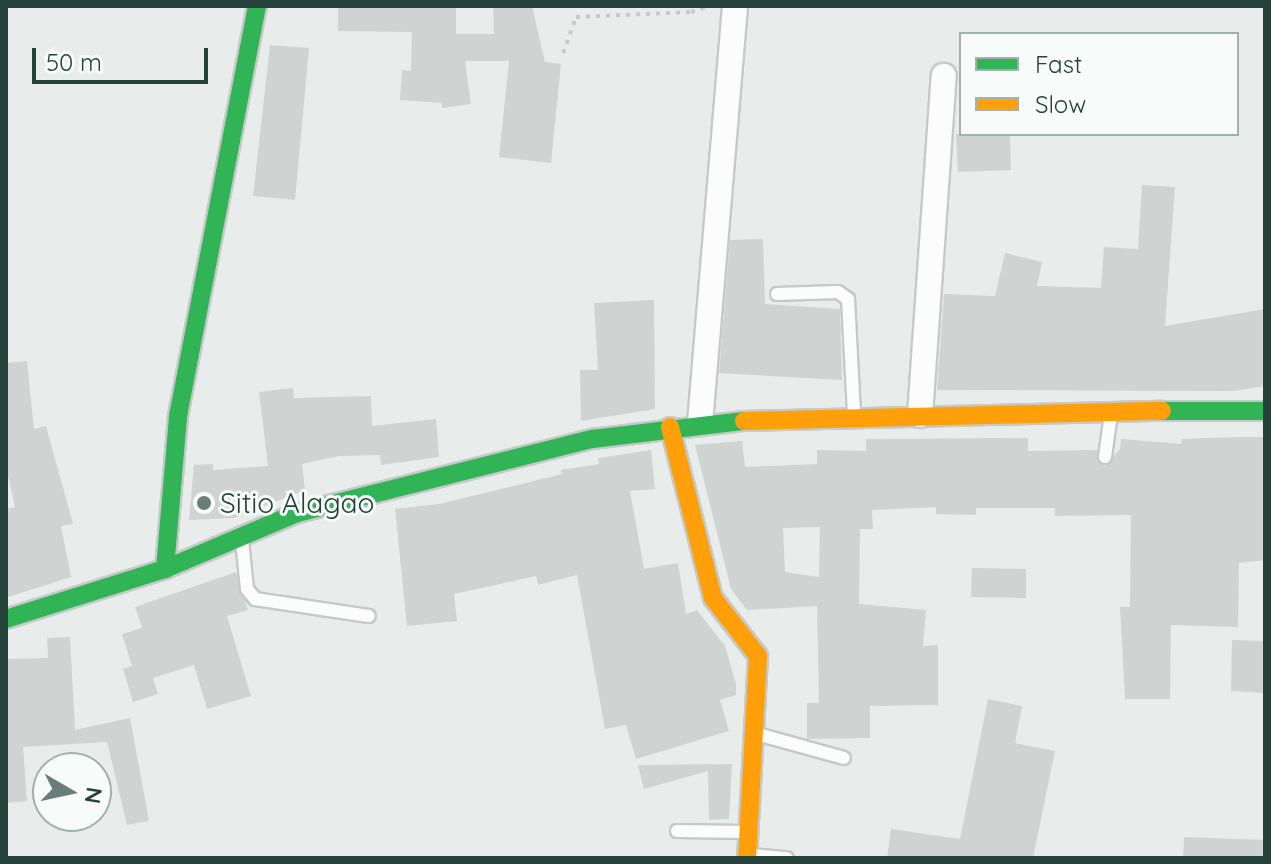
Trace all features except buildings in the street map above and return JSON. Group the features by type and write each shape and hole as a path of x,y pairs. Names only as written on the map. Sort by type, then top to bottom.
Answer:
{"street":[{"path":"165,569 178,416 257,6"},
{"path":"700,423 735,6"},
{"path":"920,415 944,76"},
{"path":"6,619 165,569 297,513 592,439 700,423 920,415 1265,411"},
{"path":"670,427 713,598 758,656 757,734 748,856"}],"lane":[{"path":"777,294 838,292 848,299 855,417"},
{"path":"1105,457 1112,411"},
{"path":"242,536 247,589 255,599 369,616"},
{"path":"757,734 844,758"},
{"path":"677,831 749,832"},
{"path":"748,856 787,858"}],"path":[{"path":"563,53 576,17 691,12 709,6"}],"traffic: fast":[{"path":"165,569 178,416 257,6"},
{"path":"1162,411 1265,411"},
{"path":"6,619 165,569 297,513 592,439 744,421"}],"traffic: slow":[{"path":"744,421 1162,411"},
{"path":"670,427 713,598 758,656 747,858"}],"place":[{"name":"Sitio Alagao","path":"204,503"}]}
